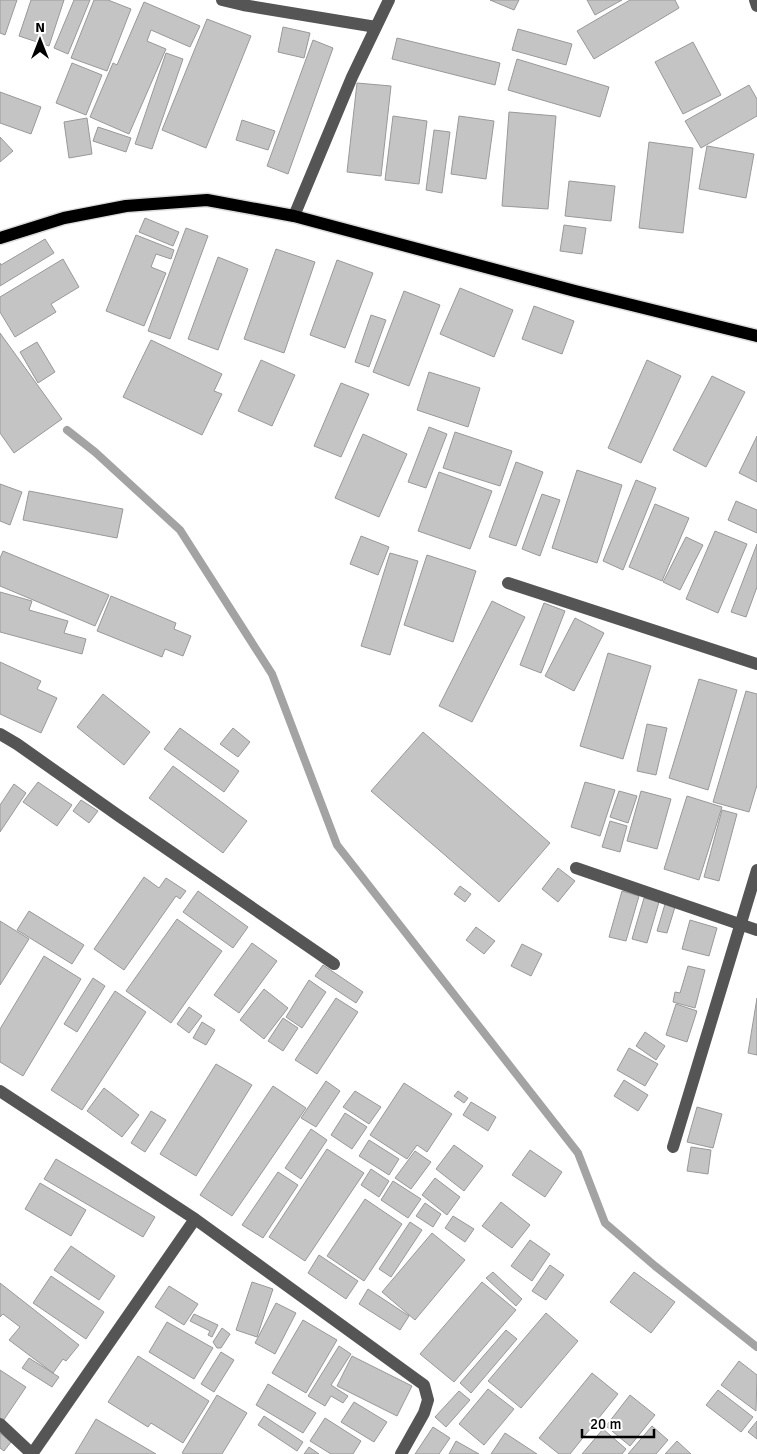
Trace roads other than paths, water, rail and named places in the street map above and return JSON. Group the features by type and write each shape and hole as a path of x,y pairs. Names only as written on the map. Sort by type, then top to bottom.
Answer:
{"main road":[{"path":"0,238 64,218 135,205 207,200 294,216 575,292 757,336"}],"street":[{"path":"222,0 376,27"},
{"path":"294,216 352,76 389,0"},
{"path":"755,0 757,6"},
{"path":"508,583 757,664"},
{"path":"0,734 334,964"},
{"path":"576,868 757,930"},
{"path":"673,1147 757,870"},
{"path":"0,1091 195,1219 424,1385 428,1400 424,1413 401,1454"},
{"path":"0,1424 32,1454 195,1219"}],"waterway":[{"path":"67,430 95,452 180,530 272,674 337,845 578,1153 605,1223 655,1266 757,1347"}]}
